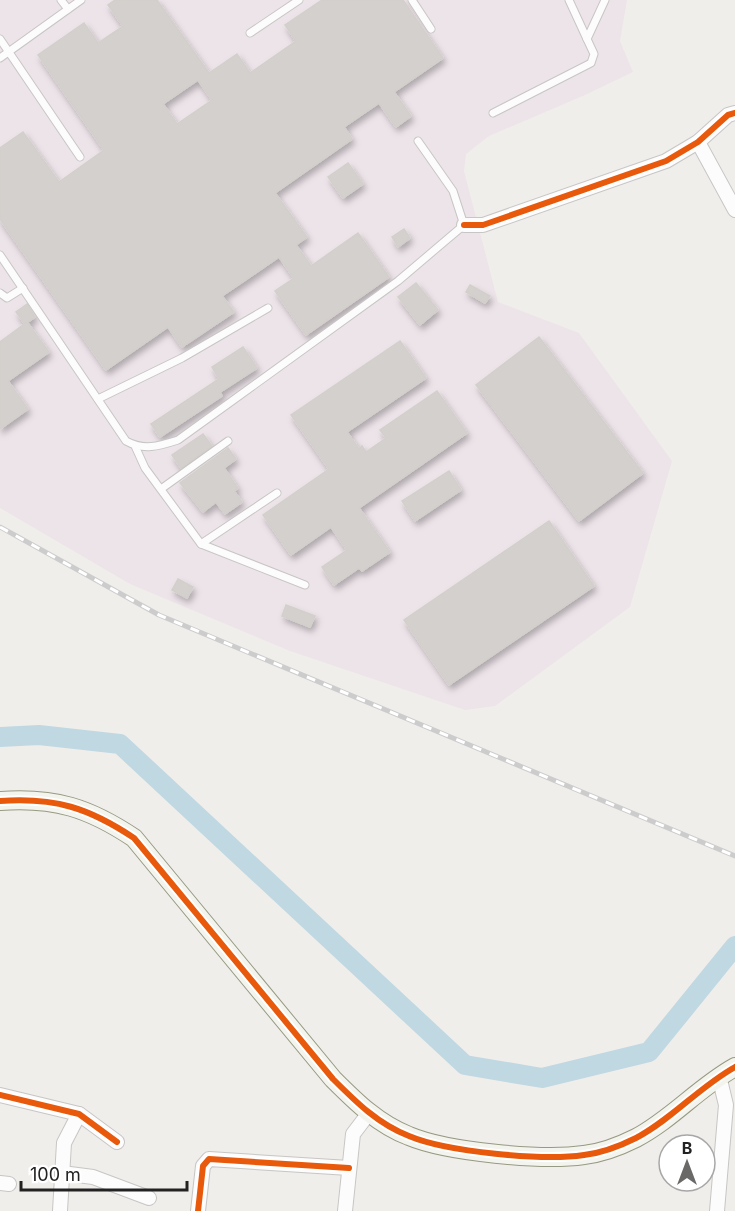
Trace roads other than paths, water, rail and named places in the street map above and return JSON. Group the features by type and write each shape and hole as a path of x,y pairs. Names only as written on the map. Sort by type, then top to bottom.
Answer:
{"street":[{"path":"464,225 483,225 666,161 698,142 728,115 735,113"},
{"path":"698,142 735,210"},
{"path":"0,801 45,800 75,806 98,815 134,838 333,1079 369,1113 409,1136 439,1146 557,1156 584,1155 610,1149 656,1127 727,1071"},
{"path":"717,1211 727,1071"},
{"path":"0,1095 79,1114 117,1142"},
{"path":"345,1211 353,1134 369,1113"},
{"path":"60,1211 64,1143 79,1114"},
{"path":"198,1211 203,1166 209,1159 350,1168"},
{"path":"62,1173 93,1177 148,1198"}],"lane":[{"path":"61,0 68,9"},
{"path":"0,58 81,0"},
{"path":"250,33 299,0"},
{"path":"412,0 431,28"},
{"path":"493,113 591,63 594,54 569,0"},
{"path":"587,39 596,24 605,0"},
{"path":"0,39 80,158"},
{"path":"0,255 126,441 135,446 154,448 178,440 398,281 464,225 453,191 418,141"},
{"path":"0,292 7,298 23,288"},
{"path":"98,399 182,358 268,308"},
{"path":"161,489 228,441"},
{"path":"135,446 146,468 201,544 305,585"},
{"path":"201,544 278,493"}],"waterway":[{"path":"0,737 39,735 120,744 465,1065 542,1078 649,1052 735,946"}],"railway":[{"path":"0,527 159,615 735,856"}]}
